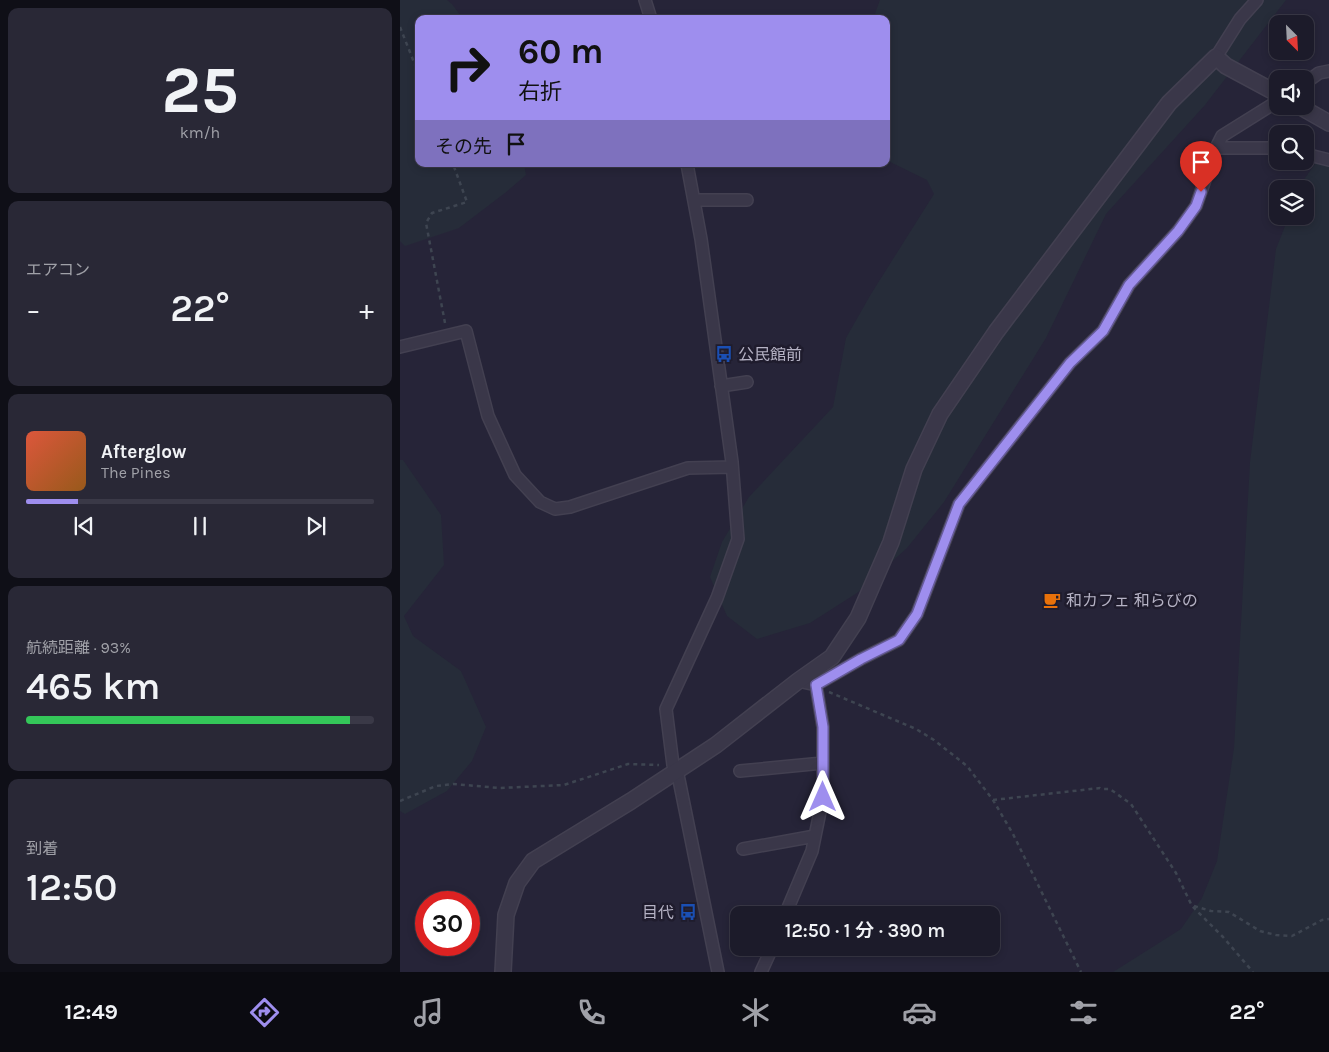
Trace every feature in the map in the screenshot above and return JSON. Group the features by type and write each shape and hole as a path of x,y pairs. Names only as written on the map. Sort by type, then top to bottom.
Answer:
{"street":[{"path":"645,0 650,15"},
{"path":"503,972 506,915 517,883 533,861 631,801 675,768 716,745 832,657 858,618 891,542 914,469 940,414 996,332 1169,102 1221,61 1240,19 1257,0"},
{"path":"1221,61 1269,89"},
{"path":"1314,76 1329,71"},
{"path":"798,681 816,685 899,640 917,614 959,504 1070,363 1103,331 1129,285 1178,231 1196,206 1222,136 1269,107"},
{"path":"1314,114 1329,122"},
{"path":"1216,148 1269,148"},
{"path":"1314,156 1329,160"},
{"path":"688,167 701,239 721,386 732,467 738,538 717,598 666,709 675,768 718,972"},
{"path":"694,200 747,200"},
{"path":"400,347 466,331 488,416 515,475 540,502 555,509 570,507 688,468 732,467"},
{"path":"721,386 747,382"},
{"path":"789,906 812,851 823,797 823,727 816,685"},
{"path":"740,771 823,763"},
{"path":"743,849 815,836"},
{"path":"761,972 768,956"}],"path":[{"path":"400,26 415,65"},
{"path":"448,334 426,223 432,213 466,202 454,167"},
{"path":"816,685 916,729 934,740 967,766 993,800 1013,834 1081,972"},
{"path":"400,801 436,786 453,784 500,788 564,784 628,764 675,768"},
{"path":"993,800 1100,788 1110,789 1131,804 1176,873 1192,906 1223,937 1252,972"},
{"path":"1192,906 1211,911 1229,912 1260,931 1276,935 1292,936 1322,920 1329,919"}],"shaded area":[{"path":"400,0 447,0 460,15 415,15 415,167 525,167 526,175 459,228 405,246 400,241"},
{"path":"880,0 1286,0 1274,15 1269,15 1269,22 1205,105 1106,214 1046,338 944,502 907,548 857,593 810,623 757,639 727,616 710,577 722,542 749,497 833,407 846,338 871,294 934,194 927,180 890,162 890,15 874,15"},
{"path":"1317,161 1329,161 1329,972 1113,972 1181,929 1202,898 1217,861 1234,748 1250,462 1276,249 1285,225 1314,225 1314,180 1304,180 1311,170 1314,170"},
{"path":"400,460 403,460 441,515 444,565 404,616 413,636 461,671 486,727 472,761 447,791 405,814 400,811"}],"place":[{"name":"公民館前","path":"724,354"},
{"name":"和カフェ 和らびの","path":"1052,600"},
{"name":"目代","path":"688,912"}],"route":[{"path":"823,797 823,727 816,685 899,640 917,614 959,504 1014,437 1070,363 1103,331 1129,285 1178,231 1196,206 1201,192"}]}
